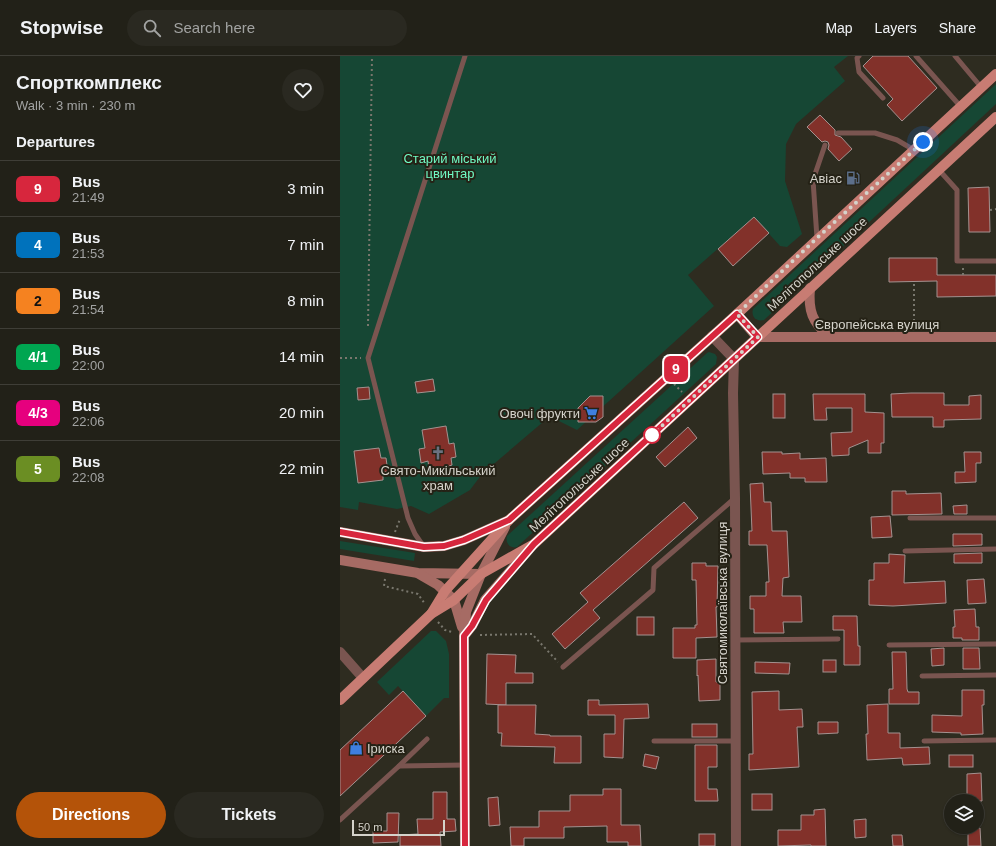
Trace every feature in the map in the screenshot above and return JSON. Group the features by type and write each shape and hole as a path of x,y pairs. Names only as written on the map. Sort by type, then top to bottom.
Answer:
{"main road":[{"name":"Мелітопольське шосе","path":"431,614 445,591 509,520 737,314 817,238 996,74"},
{"name":"Мелітопольське шосе","path":"340,700 431,614 454,600 481,574 534,544 996,117"},
{"path":"810,288 809,300 813,318 821,330 830,337"},
{"path":"737,314 758,337"},
{"name":"Європейська вулиця","path":"758,337 996,337"},
{"path":"340,532 424,547 444,546 464,540 509,520"},
{"path":"465,846 464,636 466,612 481,574 509,520"},
{"path":"464,636 472,626 486,600 534,544"},
{"path":"340,560 418,573 481,574"},
{"path":"418,573 438,585 454,600 464,636"}],"street":[{"path":"712,336 734,359"},
{"name":"Святомиколаївська вулиця","path":"734,359 736,846"},
{"path":"340,652 364,678"}],"lane":[{"path":"424,547 415,534 408,518 368,358 465,56"},
{"path":"859,56 857,58 859,72 883,98"},
{"path":"916,56 961,107"},
{"path":"955,56 982,87"},
{"path":"838,133 875,133 897,140 914,150"},
{"path":"817,238 813,180 825,145"},
{"path":"939,169 956,190 957,261 996,260"},
{"path":"563,667 652,590 654,568 735,498"},
{"path":"910,518 996,518"},
{"path":"905,551 996,549"},
{"path":"735,640 838,639"},
{"path":"889,645 996,644"},
{"path":"922,676 996,675"},
{"path":"340,820 427,739"},
{"path":"924,740 996,740"},
{"path":"654,741 735,741"},
{"path":"399,766 465,765"}],"path":[{"path":"368,326 372,56"},
{"path":"990,210 996,209"},
{"path":"914,281 914,337"},
{"path":"340,358 368,358"},
{"path":"667,376 690,400"}],"green space":[{"name":"Старий міський цвинтар","path":"340,56 848,56 834,67 845,81 796,124 786,144 785,181 802,234 787,247 780,246 754,217 688,275 714,306 577,430 545,414 543,422 482,474 470,490 429,514 411,506 397,509 359,502 358,510 340,507"},
{"path":"996,84 996,104 764,320 756,320 753,317 753,309"},
{"path":"709,352 715,354 717,357 716,364 517,547 512,547 509,545 507,536"},
{"path":"340,541 415,553 414,561 340,549"},
{"path":"431,631 436,631 446,641 449,654 449,698 444,698 426,716 398,686 389,695 377,682"}],"building":[{"path":"873,56 908,56 937,88 902,121 887,105 893,99 863,66"},
{"path":"820,115 835,130 835,135 841,137 852,149 839,161 828,149 828,142 822,142 807,127"},
{"path":"989,187 990,232 969,232 968,188"},
{"path":"754,217 769,233 733,266 718,249"},
{"path":"889,258 937,258 937,275 996,275 996,296 937,297 937,281 889,282"},
{"path":"433,379 435,391 417,393 415,382"},
{"path":"369,387 370,399 358,400 357,388"},
{"path":"944,393 944,405 969,405 969,396 981,395 981,419 944,420 944,427 933,427 933,417 892,417 891,394"},
{"path":"773,394 785,394 785,418 773,418"},
{"path":"813,394 865,394 865,412 884,413 884,443 881,443 881,453 868,453 868,440 849,448 849,455 832,456 831,433 852,432 852,408 826,408 827,420 814,420"},
{"name":"Овочі фрукти","path":"590,396 603,396 603,417 596,422 578,422 578,408"},
{"name":"Свято-Микільський храм","path":"446,426 449,444 454,443 456,457 451,458 452,465 449,466 445,473 441,475 436,473 432,468 429,469 428,461 421,463 419,449 425,448 422,430"},
{"path":"688,427 697,438 665,467 656,457"},
{"path":"379,448 381,458 386,458 388,472 383,472 383,480 358,483 354,451"},
{"path":"762,452 782,452 782,454 800,453 800,459 826,458 827,482 805,482 805,478 790,478 790,473 763,474"},
{"path":"964,452 981,452 981,463 976,463 976,482 955,483 955,472 965,472"},
{"path":"763,483 764,502 771,502 772,531 787,531 789,577 783,578 782,596 801,596 802,622 783,622 784,633 754,633 754,609 750,609 750,596 766,596 766,582 769,582 767,545 749,545 749,531 752,531 750,484"},
{"path":"892,491 906,491 906,494 941,493 942,514 892,515"},
{"path":"684,502 698,518 593,610 600,618 565,649 552,634 588,602 580,593"},
{"path":"967,505 967,514 954,514 953,506"},
{"path":"890,516 892,537 872,538 871,517"},
{"path":"953,534 982,534 982,545 953,546"},
{"path":"982,553 982,563 954,563 954,554"},
{"path":"889,554 905,555 904,583 945,581 946,603 893,606 869,605 869,580 874,580 874,563 889,563"},
{"path":"692,563 706,563 706,566 718,566 716,607 717,637 696,638 696,658 673,658 673,628 695,628 695,625 697,625 696,580 692,580"},
{"path":"984,579 986,603 968,604 967,580"},
{"path":"975,609 976,627 979,627 979,640 962,640 962,638 953,638 953,627 955,627 954,610"},
{"path":"833,616 857,616 860,665 844,665 844,630 833,630"},
{"path":"637,617 654,617 654,635 637,635"},
{"path":"944,648 944,665 932,666 931,649"},
{"path":"963,648 979,648 980,669 963,669"},
{"path":"892,652 906,652 907,689 908,692 919,692 919,704 889,704 889,689 893,689"},
{"path":"487,654 516,655 515,673 533,673 533,683 506,683 506,705 486,704"},
{"path":"716,659 716,682 720,682 720,700 699,701 697,660"},
{"path":"823,660 836,660 836,672 823,672"},
{"path":"755,662 790,663 789,674 755,673"},
{"path":"962,690 984,690 984,705 982,705 983,734 961,735 961,733 932,732 932,715 962,716"},
{"path":"403,691 426,716 340,796 340,750"},
{"path":"779,691 779,710 802,709 803,727 797,727 799,767 749,770 749,754 753,754 752,692"},
{"path":"588,700 599,700 599,705 648,704 649,718 624,719 623,758 604,757 604,734 615,734 615,715 588,715"},
{"path":"888,704 888,733 900,733 900,748 929,747 930,764 903,765 902,758 867,760 867,705"},
{"path":"498,705 536,705 535,734 550,736 581,736 581,763 554,763 555,747 501,746 502,733 498,733"},
{"path":"818,722 838,722 838,733 818,734"},
{"path":"692,724 717,724 717,737 692,737"},
{"path":"695,745 717,745 717,767 708,767 708,789 717,789 718,801 695,801"},
{"path":"645,754 659,757 656,769 643,766"},
{"path":"949,755 973,755 973,767 949,767"},
{"path":"981,773 982,794 967,794 967,774"},
{"path":"603,789 621,789 621,825 640,825 641,846 628,846 628,842 607,842 607,826 564,827 564,838 524,838 524,846 511,846 510,827 539,827 539,811 570,811 570,795 603,795"},
{"path":"433,792 447,792 447,819 455,819 456,831 440,832 441,846 400,846 400,835 418,834 417,819 433,819"},
{"path":"752,794 772,794 772,810 752,810"},
{"path":"498,797 500,825 489,826 488,798"},
{"path":"825,809 826,846 778,846 778,830 801,830 801,815 814,815 814,810"},
{"path":"387,813 399,813 398,842 373,843 373,831 387,831"},
{"path":"866,819 866,837 855,838 854,820"},
{"path":"699,834 715,834 715,846 699,846"},
{"path":"968,834 980,834 981,846 968,846"},
{"path":"892,835 902,835 903,846 893,846"}],"bus line":[{"name":"9","path":"340,532 424,547 444,546 464,540 509,520 737,314 758,337 534,544 486,600 472,626 464,636 465,846"}],"place":[{"name":"Авіас","path":"853,178"},
{"name":"Овочі фрукти","path":"591,413"},
{"name":"Свято-Микільський храм","path":"438,453"},
{"name":"Іриска","path":"356,748"}],"route":[{"path":"652,435 758,337 737,314 817,238 923,142"}]}
